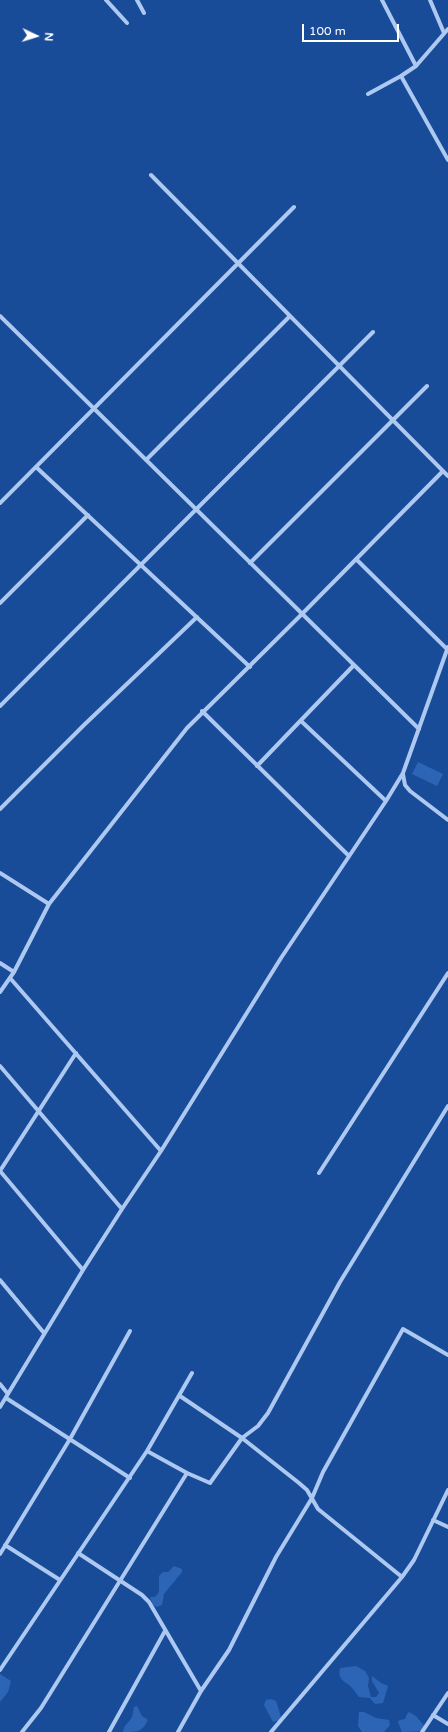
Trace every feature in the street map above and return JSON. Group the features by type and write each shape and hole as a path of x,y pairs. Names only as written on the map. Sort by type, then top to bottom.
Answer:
{"street":[{"path":"106,0 127,23"},
{"path":"137,0 144,13"},
{"path":"382,0 416,66"},
{"path":"430,0 444,32"},
{"path":"368,94 416,66 448,29"},
{"path":"401,76 448,160"},
{"path":"151,175 448,476"},
{"path":"0,503 294,207"},
{"path":"0,316 419,729"},
{"path":"146,460 290,316"},
{"path":"0,706 373,332"},
{"path":"250,563 427,386"},
{"path":"36,467 250,667"},
{"path":"0,992 14,972 49,904 187,728 202,711 250,667 443,471"},
{"path":"0,602 88,515"},
{"path":"0,1407 83,1270 161,1151 281,958 386,801 403,773 448,648 356,559"},
{"path":"0,809 84,725 197,617"},
{"path":"257,766 354,665"},
{"path":"202,711 349,856"},
{"path":"301,721 386,801"},
{"path":"403,773 405,785 410,791 448,820"},
{"path":"0,873 49,904"},
{"path":"0,963 14,972"},
{"path":"319,1174 448,974"},
{"path":"10,978 161,1151"},
{"path":"76,1053 0,1172 83,1270"},
{"path":"0,1066 122,1209"},
{"path":"147,1451 187,1473 210,1483 242,1438 258,1426 268,1413 340,1282 448,1106"},
{"path":"0,1280 44,1333"},
{"path":"178,1732 201,1691 229,1650 276,1557 312,1498 323,1472 403,1330 448,1355"},
{"path":"0,1554 70,1439 130,1331"},
{"path":"0,1670 130,1478 180,1396 192,1373"},
{"path":"0,1384 7,1396 130,1478"},
{"path":"180,1396 242,1438 303,1487 312,1498 318,1509 402,1577"},
{"path":"22,1732 45,1702 119,1580 187,1473"},
{"path":"271,1732 402,1577 414,1560 448,1490"},
{"path":"433,1520 448,1528"},
{"path":"5,1545 60,1580"},
{"path":"78,1553 142,1595 149,1602 201,1691"},
{"path":"109,1732 165,1631"},
{"path":"422,1732 448,1693"},
{"path":"434,1715 448,1724"}],"shaded area":[{"path":"418,762 443,774 437,786 412,774"},
{"path":"174,1566 182,1569 182,1572 164,1594 162,1605 157,1607 153,1605 150,1597 155,1597 159,1592 159,1576 163,1572 168,1572"},
{"path":"356,1666 365,1671 369,1678 368,1686 371,1697 376,1697 379,1693 372,1681 372,1676 388,1686 383,1703 375,1704 370,1698 359,1697 351,1686 341,1679 339,1673 340,1668"},
{"path":"0,1674 11,1681 8,1692 0,1702"},
{"path":"271,1699 276,1701 281,1717 280,1720 273,1722 264,1705 266,1700"},
{"path":"137,1706 142,1716 148,1720 144,1727 139,1730 123,1732 124,1727 132,1717 134,1707"},
{"path":"359,1712 364,1712 376,1718 389,1720 390,1725 384,1732 362,1732 358,1726"},
{"path":"409,1712 416,1716 426,1728 425,1731 402,1732 398,1722 405,1719"}]}
